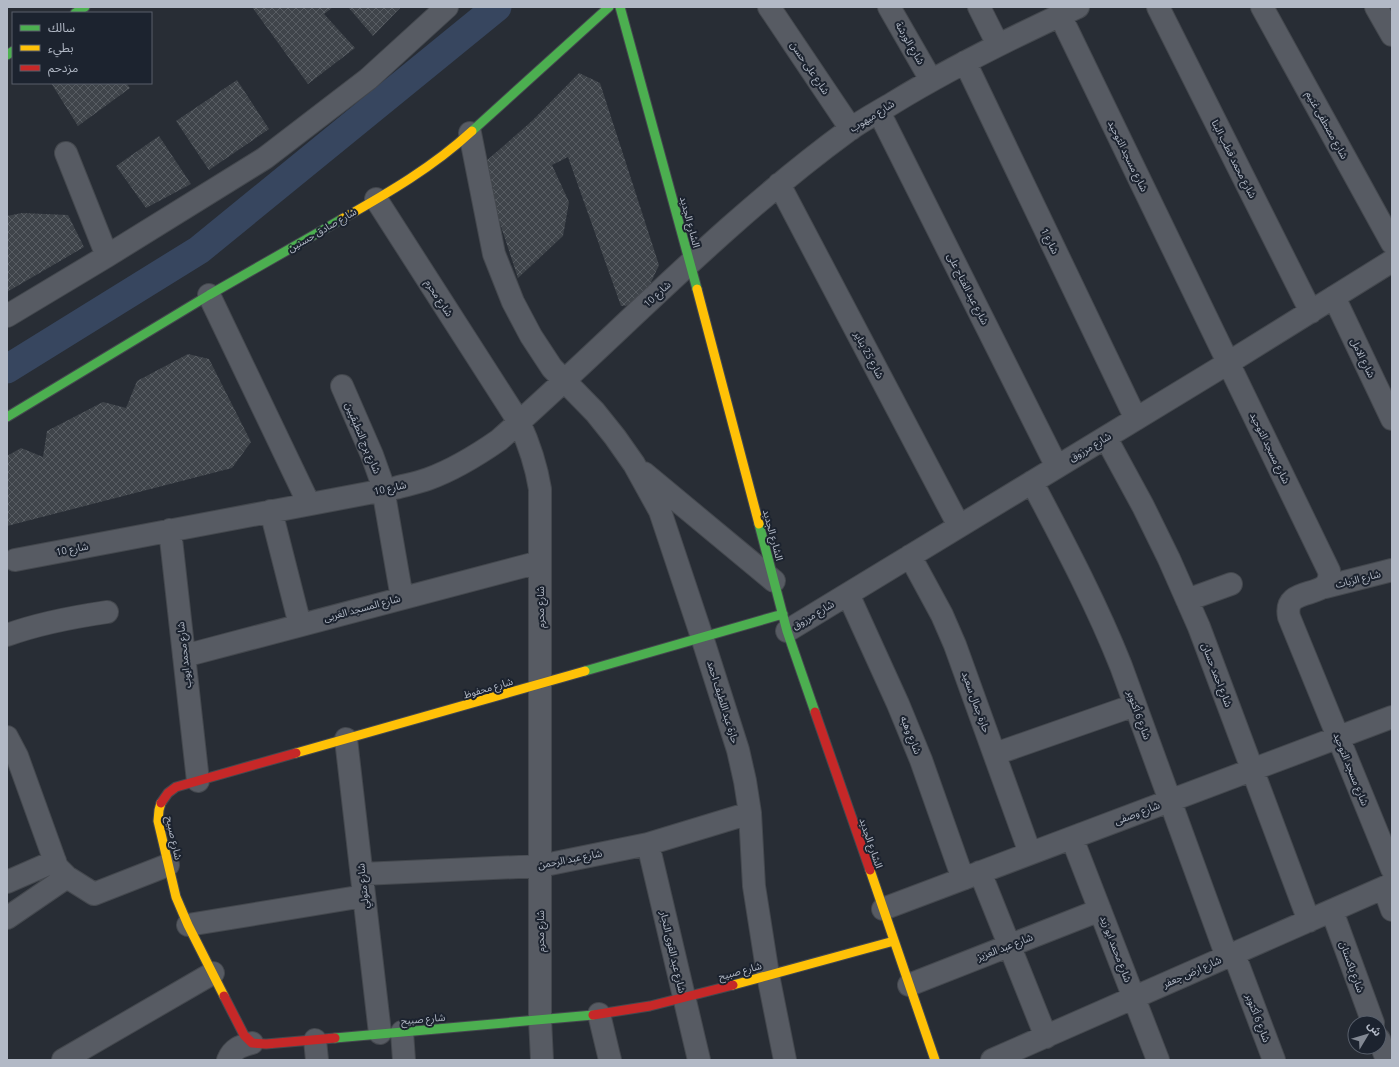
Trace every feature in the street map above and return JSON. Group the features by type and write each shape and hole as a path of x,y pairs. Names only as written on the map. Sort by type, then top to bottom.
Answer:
{"street":[{"path":"7,316 265,158 368,79 447,7"},
{"name":"شارع صادق حسنين","path":"7,417 209,295 401,185 436,161 470,133 609,7"},
{"name":"الشارع الجديد","path":"620,7 690,263 785,623 935,1060"},
{"name":"شارع على حسن","path":"770,7 851,129"},
{"name":"شارع الورشة","path":"889,7 931,80"},
{"path":"979,7 998,44"},
{"name":"شارع محمد قطب البنا","path":"1158,7 1310,312"},
{"name":"شارع مصطفى غنيم","path":"1262,7 1392,243"},
{"path":"1376,7 1392,36"},
{"name":"شارع ميهوب","path":"690,263 779,184 851,129 931,80 998,44 1069,11"},
{"name":"شارع مسجد التوحيد","path":"1069,11 1228,363 1329,571 1329,581 1325,587 1295,598 1289,602 1287,609 1338,737 1389,881 1392,910"},
{"name":"شارع 1","path":"965,62 1136,419"},
{"name":"شارع عبد الفتاح على","path":"879,112 1057,467"},
{"name":"حارة عبد اللطيف احمد","path":"470,133 494,254 513,302 531,336 552,368 595,412 634,464 660,512 738,750 750,813 754,886 768,975 785,1060"},
{"path":"66,153 107,256"},
{"name":"شارع 25 يناير","path":"779,184 959,526"},
{"name":"شارع محرم","path":"376,199 519,422 530,445 536,467 540,489 540,1019 542,1060"},
{"name":"شارع مرزوق","path":"785,623 848,594 1106,438 1392,261"},
{"name":"شارع 10","path":"15,560 384,490 426,480 452,469 476,456 499,440 690,263"},
{"path":"209,295 309,504"},
{"name":"شارع الامل","path":"1334,297 1392,419"},
{"name":"شارع برج التطبقيين","path":"342,386 372,455 384,490 402,598"},
{"name":"شارع احمد حسان","path":"1106,438 1143,506 1169,559 1199,627 1309,921"},
{"path":"634,464 774,581"},
{"name":"شارع 6 أكتوبر","path":"1032,482 1072,558 1107,630 1230,956 1274,1060"},
{"path":"271,511 300,625"},
{"name":"شارع محمد ايوب","path":"170,530 198,781"},
{"name":"حارة جمال سعيد","path":"910,556 942,615 955,645 1030,853"},
{"name":"شارع المسجد الغربى","path":"184,656 540,562"},
{"name":"شارع الزيات","path":"1325,587 1391,572"},
{"path":"1187,600 1231,584"},
{"name":"شارع وهبه","path":"848,594 898,704 971,876 1009,945 1035,1047"},
{"path":"7,635 35,625 71,617 107,612"},
{"name":"شارع محفوظ","path":"198,781 702,637 785,623"},
{"path":"995,754 1135,705"},
{"name":"شارع وصفى","path":"883,909 1392,717"},
{"path":"7,737 17,756 61,869 94,894 168,865"},
{"name":"شارع متولي","path":"346,739 380,1033"},
{"name":"شارع صبيح","path":"198,781 176,787 168,792 159,806 158,821 176,897 188,925 244,1035 252,1044 266,1044 316,1050 380,1033 578,1017 650,1006 894,941"},
{"name":"شارع عبد الرحمن","path":"362,874 540,866 648,844 750,813"},
{"name":"شارع محمد ابو زيد","path":"1072,838 1135,997 1158,1060"},
{"name":"شارع عبد القوى النجار","path":"648,844 683,998 699,1060"},
{"path":"7,882 61,869"},
{"path":"7,918 61,869"},
{"name":"شارع ارض جعفر","path":"992,1060 1035,1047 1135,997 1332,911 1389,881"},
{"path":"188,925 364,896"},
{"name":"شارع عبد العزيز","path":"909,985 1100,910"},
{"name":"شارع باكستان","path":"1332,911 1370,1015"},
{"path":"63,1060 213,973"},
{"path":"599,1014 610,1060"},
{"path":"402,1032 404,1060"},
{"path":"228,1060 232,1052 238,1047 252,1044"}],"building":[{"path":"252,7 333,7 324,14 355,48 308,84"},
{"path":"348,7 401,7 373,36"},
{"path":"579,73 600,83 659,265 641,304 621,306 568,157 552,165 569,202 563,236 518,278 487,184 484,163 533,120"},
{"path":"237,80 269,129 209,170 176,121"},
{"path":"52,84 127,84 130,88 78,126"},
{"path":"159,136 191,184 146,208 116,166"},
{"path":"22,213 68,215 84,247 7,292 7,216"},
{"path":"188,354 209,359 251,442 232,468 7,526 7,456 21,448 43,457 47,431 103,402 126,408 137,381"}],"waterway":[{"path":"7,369 199,250 497,7"}],"traffic: fast":[{"path":"77,12 85,7"},
{"path":"472,131 609,7"},
{"path":"620,7 697,289"},
{"path":"7,55 12,52"},
{"path":"7,417 209,295 342,219"},
{"path":"759,524 787,631 815,712"},
{"path":"585,671 783,614"},
{"path":"335,1038 593,1015"}],"traffic: slow":[{"path":"342,219 426,168 472,131"},
{"path":"697,289 759,524"},
{"path":"296,753 585,671"},
{"path":"161,803 158,821 176,897 188,925 224,996"},
{"path":"870,870 935,1060"},
{"path":"733,985 894,941"}],"traffic: jam":[{"path":"815,712 870,870"},
{"path":"161,803 168,793 176,787 296,753"},
{"path":"593,1015 650,1006 733,985"},
{"path":"224,996 244,1035 252,1043 266,1044 335,1038"}]}
